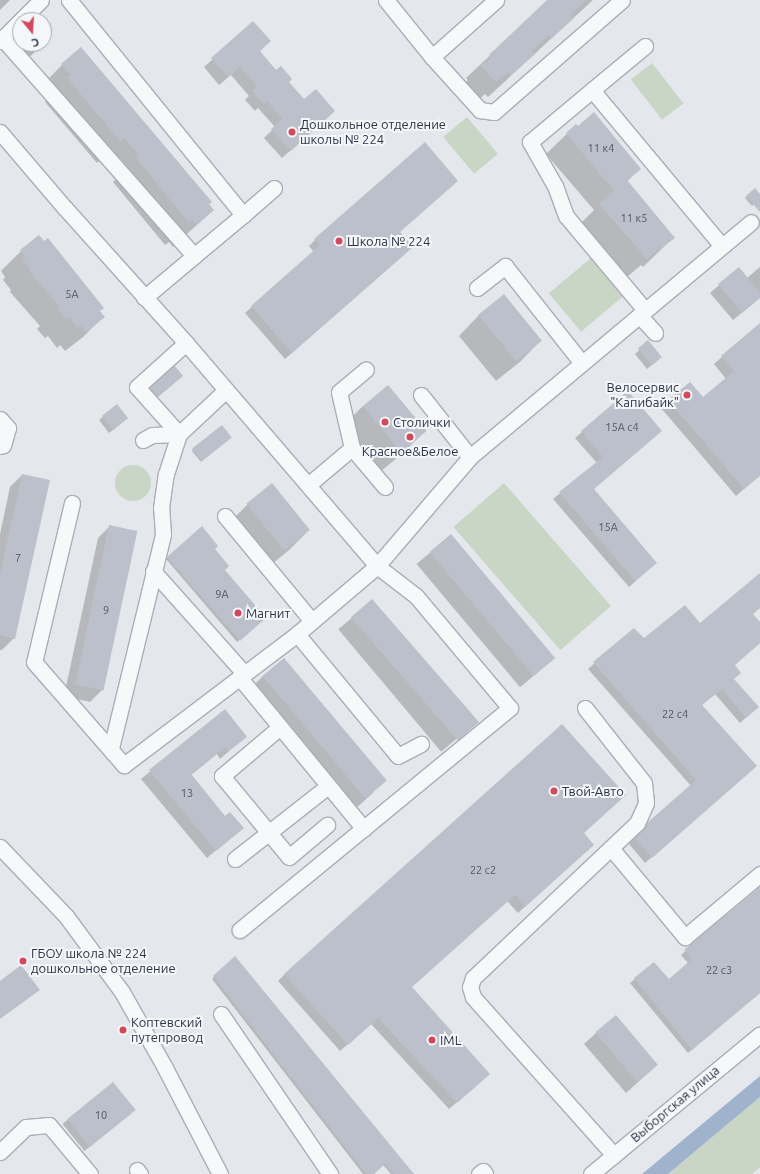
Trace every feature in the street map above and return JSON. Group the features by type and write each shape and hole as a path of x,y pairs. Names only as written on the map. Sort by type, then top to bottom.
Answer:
{"street":[{"path":"30,12 41,0"},
{"path":"69,0 243,215"},
{"path":"386,0 432,57 480,110 494,112 622,0"},
{"path":"432,57 496,0"},
{"path":"12,30 1,40 194,256"},
{"path":"645,46 530,142 555,186 566,216 642,313 655,333"},
{"path":"592,90 722,246"},
{"path":"0,132 144,298 186,343 377,566 416,596 510,708 240,930"},
{"path":"144,298 274,188"},
{"path":"72,503 34,662 111,748 124,765 297,634 377,566 470,457 751,222"},
{"path":"477,288 505,266 582,363"},
{"path":"179,434 137,387 186,343"},
{"path":"366,369 339,392 352,448 385,487"},
{"path":"111,748 163,534 161,508 166,474 179,434 226,390"},
{"path":"421,395 470,457"},
{"path":"0,419 8,428 3,445 0,446"},
{"path":"143,440 152,435 179,434"},
{"path":"308,485 352,448"},
{"path":"225,516 312,621"},
{"path":"153,571 242,675 280,727 364,829"},
{"path":"297,634 398,756 421,744"},
{"path":"584,708 644,783 646,803 638,823 472,978 470,987 473,998 614,1155"},
{"path":"280,727 222,776 289,857 327,825"},
{"path":"235,859 268,831 328,786"},
{"path":"0,847 66,916 122,992 160,1059 220,1174"},
{"path":"610,848 685,937 760,874"},
{"path":"221,1014 330,1174"},
{"name":"Выборгская улица","path":"591,1174 760,1034"},
{"path":"0,1152 26,1127 49,1125 90,1174"},
{"path":"479,1174 483,1171 485,1174"}],"green space":[{"path":"652,63 683,103 662,120 631,80"},
{"path":"467,117 498,154 474,174 443,137"},
{"path":"591,258 623,296 581,332 549,293"},
{"path":"137,465 146,470 150,476 150,490 146,496 137,501 129,501 120,496 116,490 115,479 120,470 126,466"},
{"path":"504,483 611,606 560,650 453,527"},
{"path":"760,1097 760,1167 752,1174 668,1174"}],"water":[{"path":"760,1076 760,1097 668,1174 642,1174"}],"building":[{"path":"547,0 586,0 571,14 574,18 552,38 549,35 532,50 535,54 511,75 508,72 496,82 481,66 491,57 489,55"},
{"path":"253,21 271,41 260,51 276,70 281,66 292,79 289,82 304,99 316,89 335,111 291,151 271,129 283,119 267,101 264,104 252,91 257,87 240,67 228,77 211,58"},
{"path":"81,47 212,202 209,204 214,210 197,225 192,220 189,223 136,158 139,155 124,138 120,141 67,78 71,75 61,64"},
{"path":"594,112 641,169 627,180 675,238 647,259 599,204 614,191 566,133 576,124 578,126"},
{"path":"425,142 458,181 400,232 413,247 292,353 251,306 320,245 314,239"},
{"path":"755,188 760,194 760,212 746,196"},
{"path":"39,235 44,241 48,238 104,308 100,311 105,317 86,332 81,326 78,328 69,317 66,319 57,308 59,306 29,271 31,270 22,259 25,256 20,250"},
{"path":"739,267 760,293 760,298 742,313 718,284"},
{"path":"504,294 542,341 516,361 478,315"},
{"path":"760,323 760,476 744,489 668,400 690,382 703,397 734,371 721,356"},
{"path":"648,340 662,357 652,365 638,348"},
{"path":"174,365 183,376 158,397 150,388"},
{"path":"388,385 427,431 401,452 363,406"},
{"path":"628,391 662,431 594,489 657,563 635,581 559,492 603,457 581,431"},
{"path":"117,404 128,418 113,430 102,416"},
{"path":"222,425 232,438 202,461 192,448"},
{"path":"22,474 50,480 15,639 0,635 0,575"},
{"path":"272,483 310,530 284,550 246,504"},
{"path":"109,525 137,531 103,690 75,684"},
{"path":"202,526 218,546 215,549 229,566 225,570 266,618 240,641 167,557"},
{"path":"451,534 555,658 534,676 430,552"},
{"path":"760,573 760,608 753,614 760,622 760,643 735,665 741,673 734,679 759,707 746,718 722,689 702,705 757,766 652,858 635,838 647,823 696,780 593,662 634,628 644,638 685,605 700,623"},
{"path":"372,599 479,722 458,740 351,617"},
{"path":"284,658 387,781 365,799 263,676"},
{"path":"225,709 247,737 229,751 225,747 191,774 225,816 230,812 244,828 216,851 149,770"},
{"path":"562,724 626,795 584,833 594,845 525,907 515,895 412,987 490,1074 457,1103 378,1018 348,1045 284,974"},
{"path":"760,887 760,993 692,1050 634,978 654,962 669,979 692,959 684,950"},
{"path":"235,956 414,1174 394,1174 385,1164 374,1174 366,1174 213,976"},
{"path":"21,965 40,990 0,1019 0,981"},
{"path":"616,1015 658,1065 637,1082 595,1032"},
{"path":"113,1082 136,1110 90,1147 67,1119"}],"place":[{"name":"Дошкольное отделение школы № 224","path":"292,132"},
{"name":"Школа № 224","path":"339,241"},
{"name":"Велосервис \"Капибайк\"","path":"687,395"},
{"name":"Столички","path":"385,422"},
{"name":"Красное&Белое","path":"410,437"},
{"name":"Магнит","path":"238,613"},
{"name":"Твой-Авто","path":"554,791"},
{"name":"ГБОУ школа № 224 дошкольное отделение","path":"23,961"},
{"name":"Коптевский путепровод","path":"123,1030"},
{"name":"IML","path":"432,1040"}]}
